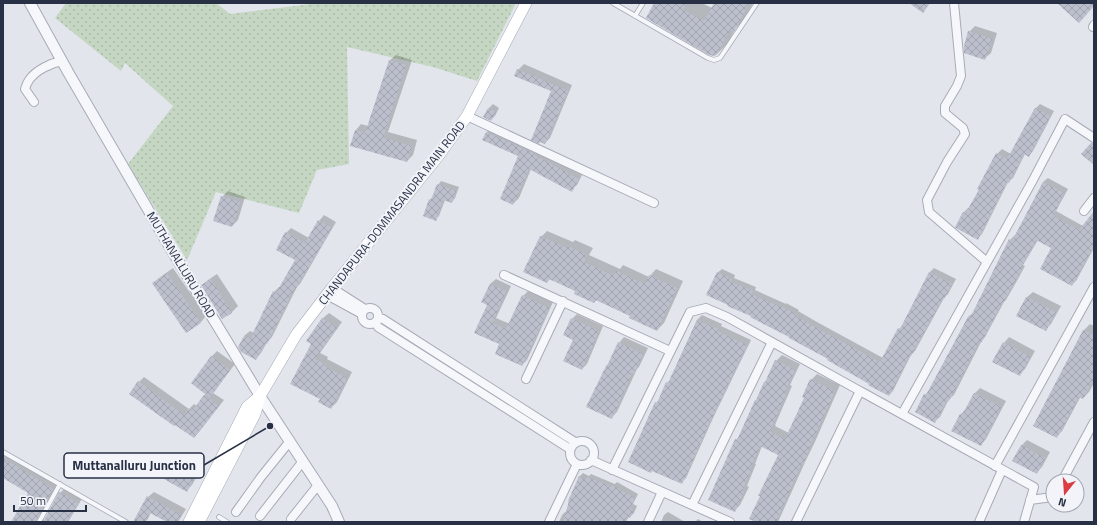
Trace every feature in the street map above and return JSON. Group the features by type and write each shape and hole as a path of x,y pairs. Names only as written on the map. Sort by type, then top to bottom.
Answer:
{"main road":[{"name":"CHANDAPURA-DOMMASANDRA MAIN ROAD","path":"199,522 255,414 260,396 296,335 439,155 467,116 526,3"},
{"name":"CHANDAPURA-DOMMASANDRA MAIN ROAD","path":"189,522 247,407 260,396"}],"street":[{"name":"MUTHANALLURU ROAD","path":"30,3 171,250 260,396 332,506 339,522"},
{"path":"954,3 961,76 945,106 945,113 964,128 965,134 947,162 926,200 929,212 987,262"},
{"path":"34,102 24,89 29,80 51,63 62,61"},
{"path":"467,116 654,203"},
{"path":"902,414 1033,180 1064,119 1094,138"},
{"path":"1084,211 1094,198"},
{"path":"504,274 670,351"},
{"path":"979,522 999,468 1094,287"},
{"path":"330,292 363,312"},
{"path":"526,379 563,301"},
{"path":"570,449 378,327 376,320 377,313 374,309 369,308 363,312 362,318 367,324 371,324 376,320 383,320 575,442 584,441 589,443 594,451 591,460 587,464 577,464 572,461 570,449 575,442"},
{"path":"612,470 690,312 706,308 727,317 1034,487 1024,522"},
{"path":"692,505 772,342"},
{"path":"796,522 860,392"},
{"path":"1066,473 1094,422"},
{"path":"236,512 290,440"},
{"path":"591,460 730,522"},
{"path":"260,516 303,462"},
{"path":"549,522 577,464"},
{"path":"291,519 318,485"},
{"path":"648,522 662,492"},
{"path":"1030,500 1045,498"}],"lane":[{"path":"613,3 708,58 714,60 720,58 758,3"},
{"path":"635,16 643,3"},
{"path":"3,452 126,522"},
{"path":"38,522 60,484"},
{"path":"219,517 227,522"}],"green space":[{"path":"66,3 216,3 230,14 319,3 516,3 477,81 433,67 347,47 349,164 317,170 299,213 216,192 187,260 128,164 173,106 125,63 121,71 55,18"}],"building":[{"path":"654,3 687,3 683,10 704,21 714,3 749,3 734,32 730,30 714,56 709,55 646,18"},
{"path":"909,3 930,3 923,13"},
{"path":"1057,3 1071,3 1075,6 1078,3 1094,3 1094,6 1079,23"},
{"path":"968,31 992,39 985,60 964,53 964,46"},
{"path":"389,60 406,65 383,138 412,146 407,162 350,146 355,130 365,133"},
{"path":"517,69 568,91 545,144 540,142 539,144 531,140 551,91 514,76"},
{"path":"488,108 496,112 491,121 483,117"},
{"path":"1035,108 1050,116 1029,157 1024,154 1009,183 1007,182 978,240 955,227 963,212 965,214 979,190 977,189 996,153 1007,159"},
{"path":"486,132 535,154 534,155 579,179 572,192 529,169 513,205 500,199 518,156 482,140"},
{"path":"1091,143 1094,143 1094,165 1081,154"},
{"path":"1043,182 1064,193 1053,216 1079,230 1094,211 1094,246 1072,286 1040,269 1051,248 1036,240 1020,270 1021,271 981,343 979,342 949,401 947,400 935,423 915,412 924,394 926,395 968,317 970,318 1009,239 1012,241"},
{"path":"437,184 456,191 452,203 443,200 436,221 423,216 429,199 431,200"},
{"path":"221,196 240,202 232,227 213,221"},
{"path":"318,220 332,228 295,290 294,289 267,344 265,343 256,360 241,352 238,347 244,336 250,339 273,291 276,293 295,260 276,250 285,232 305,243"},
{"path":"540,236 567,248 568,246 587,255 584,262 614,276 616,271 645,284 649,275 677,288 657,331 596,300 594,303 574,294 575,291 549,279 547,283 523,272"},
{"path":"717,272 732,279 731,282 753,291 751,294 781,306 796,314 795,316 880,362 898,328 900,329 929,272 952,284 911,356 910,355 889,396 868,385 869,384 827,360 828,359 750,317 751,316 706,295"},
{"path":"167,273 201,323 186,333 152,283"},
{"path":"211,279 232,313 222,319 201,285"},
{"path":"490,284 506,291 492,323 506,329 522,295 549,308 522,366 495,354 499,344 474,333 487,305 481,302"},
{"path":"1026,297 1056,312 1046,331 1016,316"},
{"path":"322,318 337,328 315,359 323,363 322,365 347,378 331,409 318,402 320,399 290,384 311,344 306,341"},
{"path":"571,318 599,331 582,370 563,361 573,340 563,335"},
{"path":"697,320 718,329 717,331 747,345 682,484 652,471 651,473 628,462 655,402 657,403 666,382 668,383"},
{"path":"1083,330 1094,335 1094,379 1083,399 1079,397 1057,438 1033,426"},
{"path":"618,342 643,354 634,374 632,373 612,419 586,407"},
{"path":"1003,342 1030,357 1020,376 992,362"},
{"path":"211,356 230,370 210,398 191,383"},
{"path":"775,360 795,370 785,391 787,392 770,432 785,439 804,398 802,397 810,379 835,391 776,522 756,522 749,519 760,496 758,496 778,455 760,446 742,491 744,492 735,512 708,500 735,439 737,440"},
{"path":"138,381 184,415 188,409 192,411 204,395 219,406 194,438 175,425 174,426 129,394"},
{"path":"974,393 1001,407 981,446 951,431"},
{"path":"1021,445 1045,458 1037,474 1012,461"},
{"path":"3,458 53,489 36,522 11,522 28,493 3,478"},
{"path":"164,462 194,479 187,492 157,475"},
{"path":"579,476 585,480 587,477 612,487 612,485 635,498 630,508 634,510 630,518 627,516 625,522 563,522 568,501"},
{"path":"59,492 78,503 67,522 43,522"},
{"path":"147,496 181,515 177,522 167,522 150,513 144,522 133,522"}],"place":[{"name":"Muttanalluru Junction","path":"270,426"}]}
